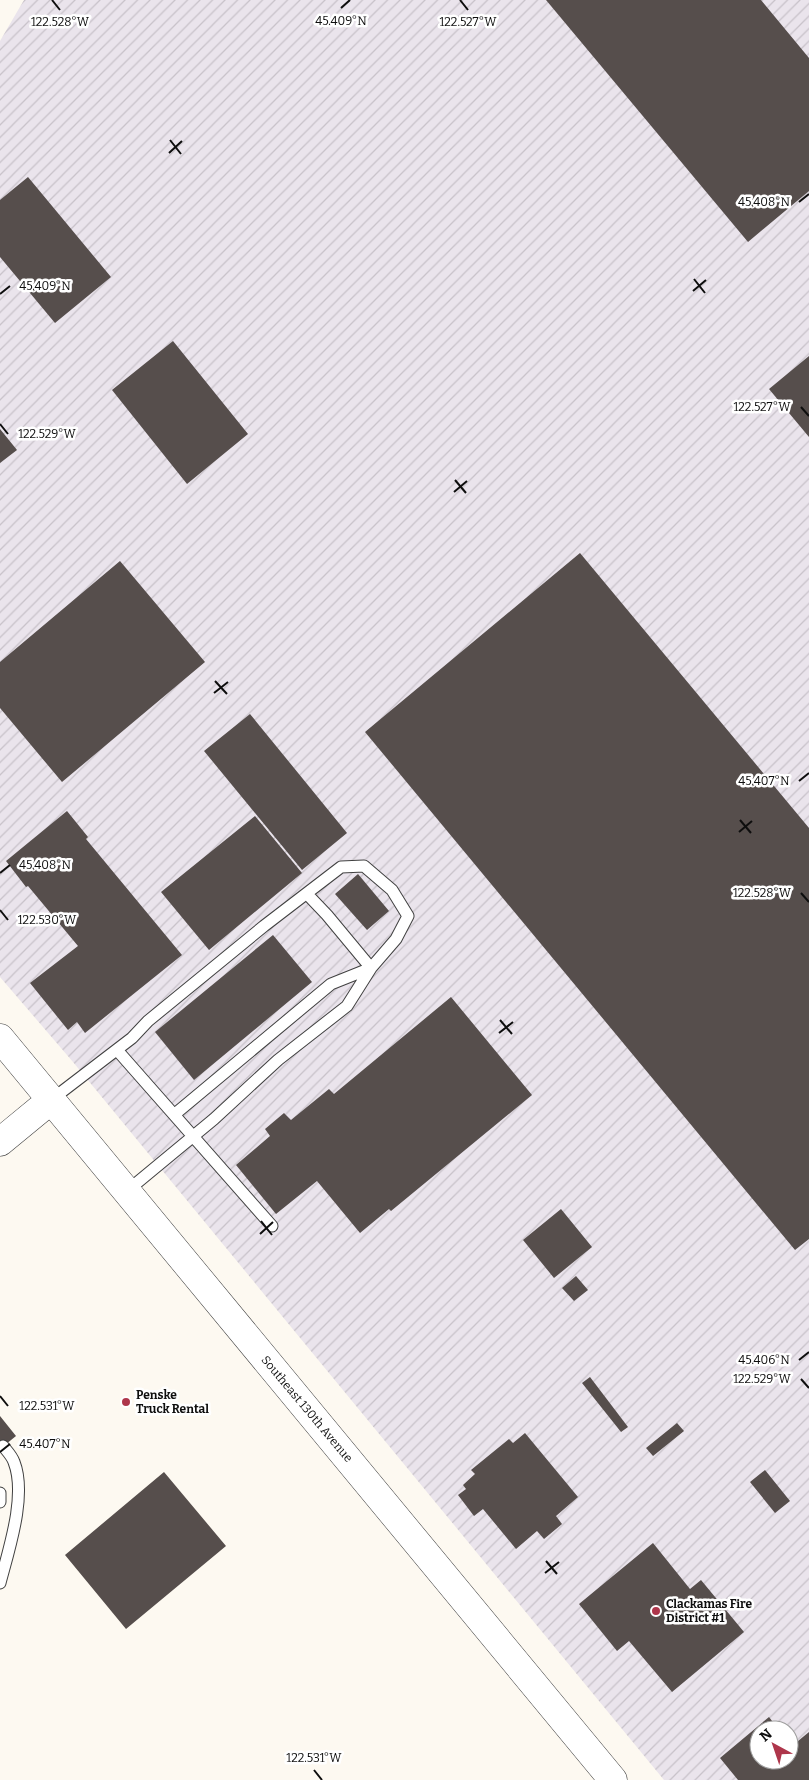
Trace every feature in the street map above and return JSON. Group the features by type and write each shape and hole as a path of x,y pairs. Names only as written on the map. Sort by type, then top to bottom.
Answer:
{"street":[{"name":"Southeast 130th Avenue","path":"0,1038 613,1780"},
{"path":"0,1142 51,1100"}],"lane":[{"path":"51,1100 132,1038 148,1021 249,938 342,866 364,866 392,890 408,916 396,939 370,968 347,1006 278,1060 194,1135 127,1191"},
{"path":"307,894 327,915 370,968"},
{"path":"175,1114 331,984 370,968"},
{"path":"117,1050 194,1135 272,1226"},
{"path":"0,1583 15,1525 19,1480 14,1460 3,1446"},
{"path":"0,1493 0,1502"}],"shaded area":[{"path":"24,0 809,0 809,1780 664,1780 73,1062 0,977 0,41"}],"building":[{"path":"546,0 761,0 809,58 809,191 748,242"},
{"path":"28,177 111,277 55,323 0,257 0,200"},
{"path":"173,341 248,434 187,484 112,390"},
{"path":"809,356 809,437 769,389"},
{"path":"0,429 17,450 0,463"},
{"path":"580,553 809,828 809,1239 795,1250 365,732"},
{"path":"120,561 205,662 62,782 0,708 0,662"},
{"path":"250,714 347,833 302,870 204,751"},
{"path":"67,811 88,837 86,839 182,955 85,1033 77,1022 68,1030 30,983 78,946 28,886 26,887 6,861"},
{"path":"255,816 302,873 209,950 161,892"},
{"path":"358,874 389,911 367,930 335,894"},
{"path":"273,935 312,982 194,1080 155,1032"},
{"path":"451,997 532,1095 391,1211 389,1209 360,1233 317,1181 276,1214 236,1165 270,1136 265,1129 284,1113 291,1120 329,1089 334,1094"},
{"path":"561,1209 592,1247 554,1278 523,1240"},
{"path":"576,1276 588,1290 574,1301 562,1288"},
{"path":"590,1377 628,1427 621,1432 582,1383"},
{"path":"0,1416 16,1436 0,1449"},
{"path":"677,1423 684,1431 653,1456 646,1448"},
{"path":"525,1433 578,1497 556,1516 562,1524 544,1539 537,1531 516,1549 483,1509 474,1516 458,1495 466,1489 463,1485 475,1474 471,1470 509,1439 513,1443"},
{"path":"765,1470 790,1501 775,1513 750,1482"},
{"path":"164,1472 226,1546 126,1629 65,1555"},
{"name":"Clackamas Fire District #1","path":"653,1543 690,1589 701,1580 744,1632 672,1692 629,1641 617,1651 579,1604"},
{"path":"809,1732 809,1780 738,1780 720,1758 749,1734 749,1770 799,1770 799,1740"}],"place":[{"name":"Penske Truck Rental","path":"126,1402"},
{"name":"Clackamas Fire District #1","path":"656,1611"}]}
